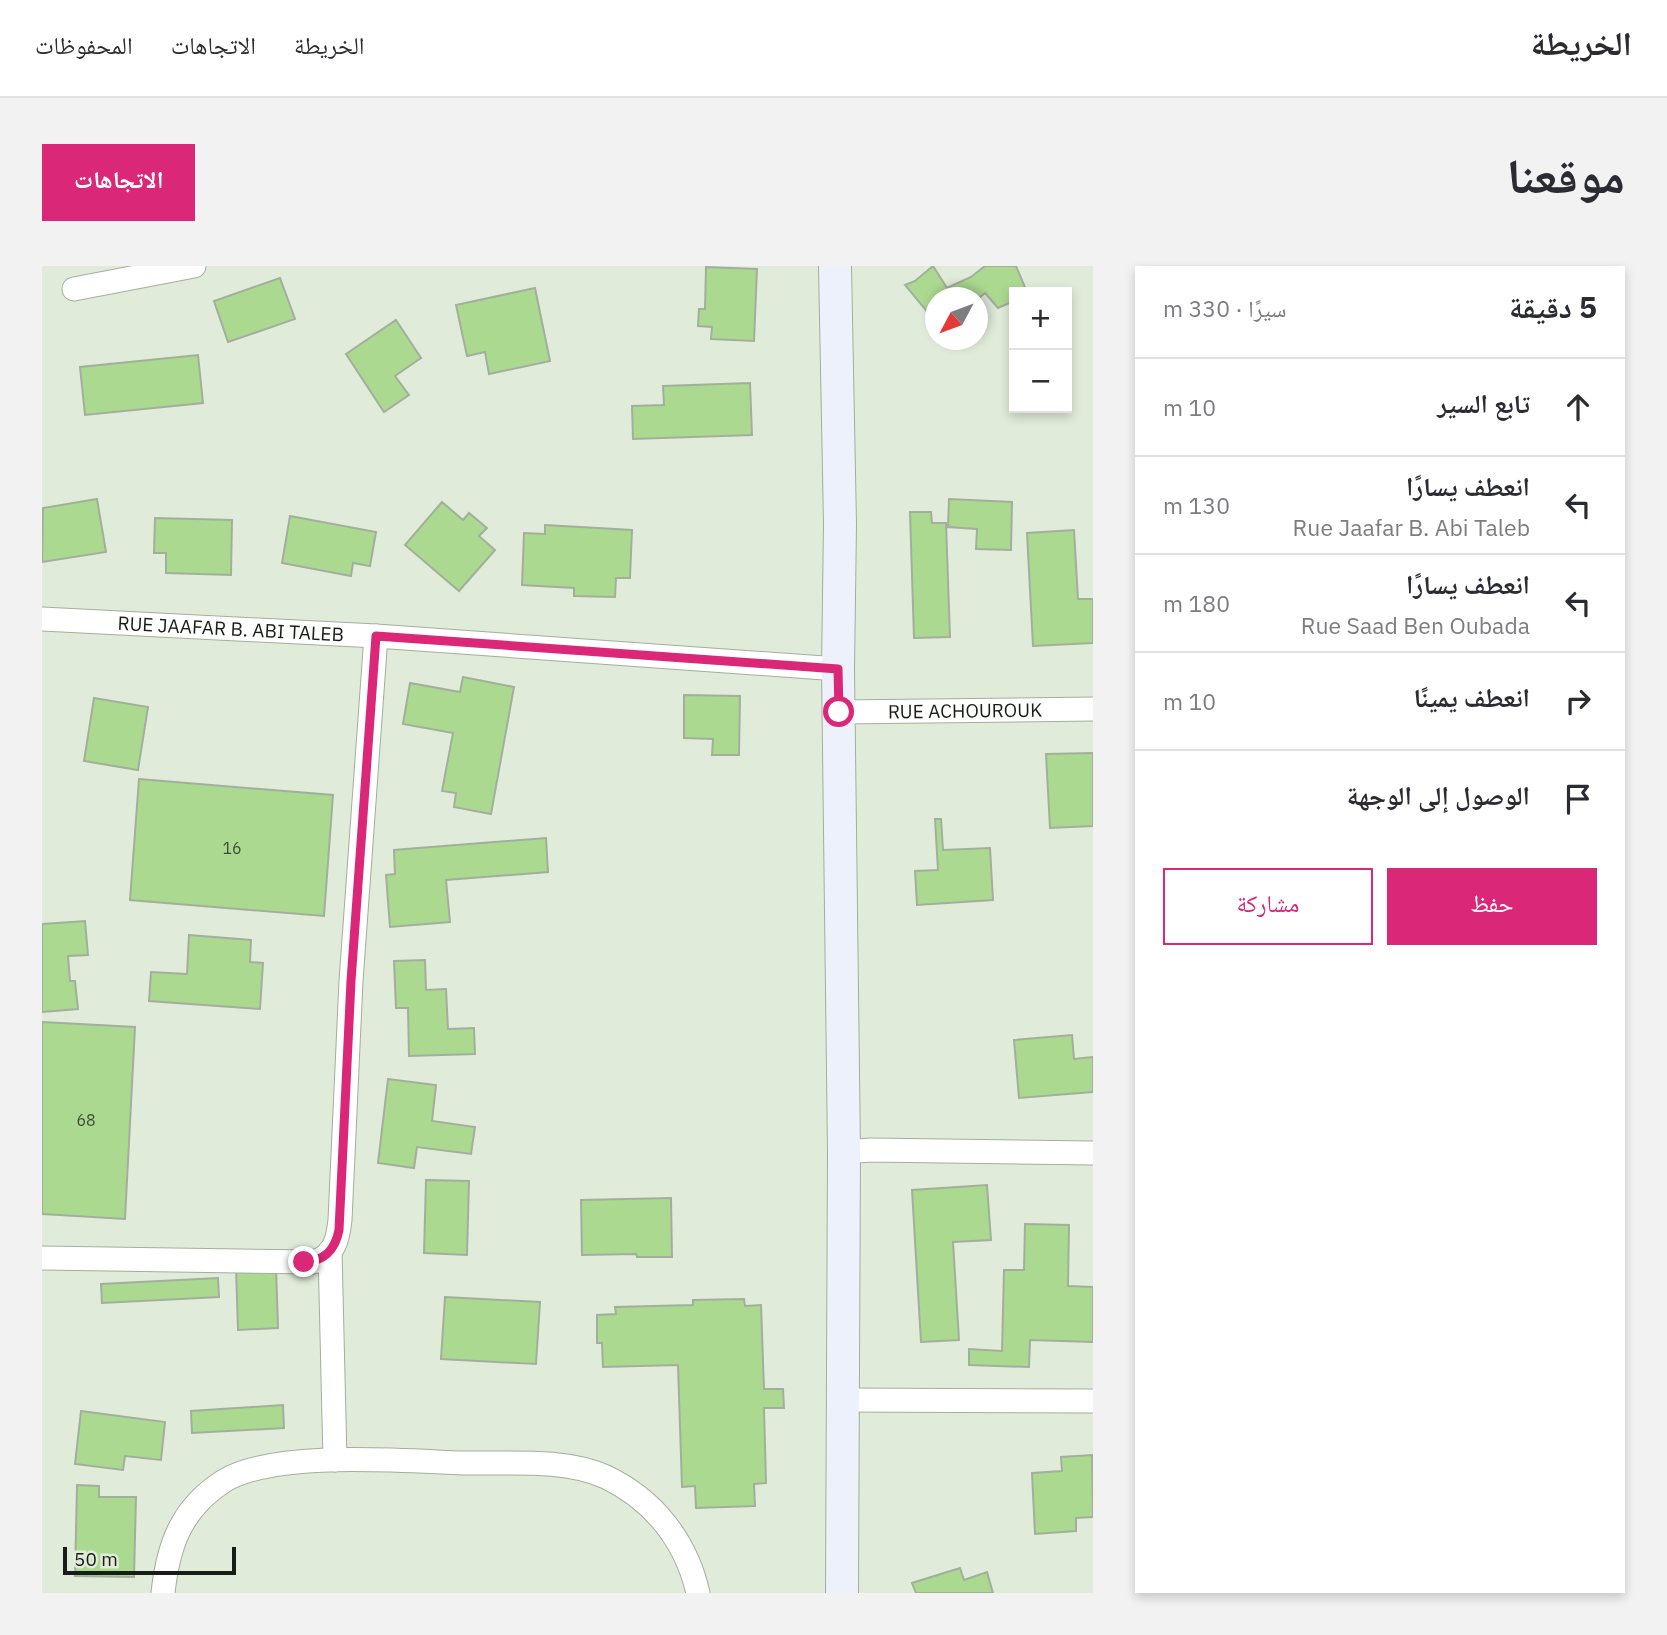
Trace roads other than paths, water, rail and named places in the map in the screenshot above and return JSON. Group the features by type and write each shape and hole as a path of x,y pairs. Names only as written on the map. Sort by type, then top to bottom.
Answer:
{"street":[{"path":"74,289 194,266"},
{"path":"835,266 840,524 838,669 844,1152 842,1593"},
{"name":"RUE JAAFAR B. ABI TALEB","path":"42,620 376,636 838,669"},
{"path":"335,1460 332,1248 340,1220 351,981 376,636"},
{"name":"RUE ACHOUROUK","path":"839,712 1093,709"},
{"path":"844,1152 872,1150 1093,1153"},
{"path":"42,1258 313,1262 323,1259 332,1248"},
{"path":"842,1400 1093,1401"},
{"path":"163,1593 175,1534 186,1517 222,1482 234,1475 253,1470 335,1460 547,1465 588,1471 602,1476 632,1492 666,1524 682,1549 698,1593"}]}
